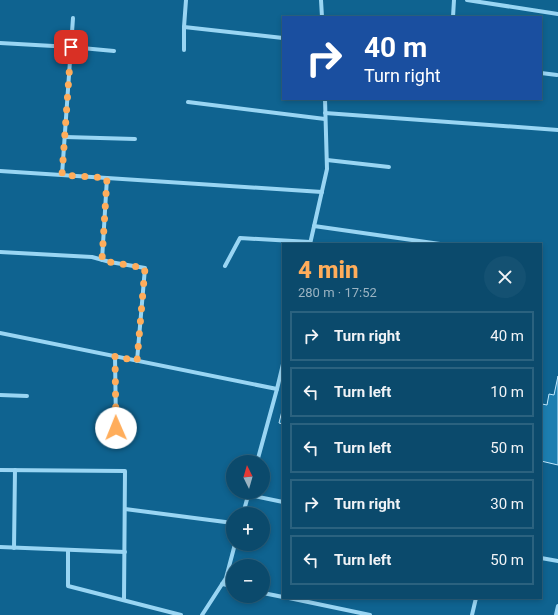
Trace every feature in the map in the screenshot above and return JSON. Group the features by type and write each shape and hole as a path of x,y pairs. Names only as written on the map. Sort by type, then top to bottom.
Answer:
{"street":[{"path":"184,50 186,0"},
{"path":"321,0 322,16"},
{"path":"453,16 454,0"},
{"path":"467,0 558,14"},
{"path":"62,175 73,18"},
{"path":"184,27 282,38"},
{"path":"0,43 114,51"},
{"path":"542,73 557,75"},
{"path":"225,266 240,238 310,243 327,169 325,100"},
{"path":"188,102 325,119"},
{"path":"325,113 558,130"},
{"path":"65,137 135,139"},
{"path":"327,160 389,167"},
{"path":"0,171 322,192"},
{"path":"102,260 107,178"},
{"path":"314,226 433,243"},
{"path":"0,252 92,257 110,262 145,268 137,361"},
{"path":"0,333 277,389"},
{"path":"115,356 116,428"},
{"path":"260,455 282,368"},
{"path":"0,395 27,396"},
{"path":"0,470 125,471 124,600"},
{"path":"14,548 16,470"},
{"path":"270,499 282,502"},
{"path":"125,509 226,522"},
{"path":"0,547 125,552"},
{"path":"68,550 68,586 181,615"},
{"path":"202,615 226,578 233,551"},
{"path":"542,558 558,561"},
{"path":"222,584 226,585"},
{"path":"270,594 282,597"},
{"path":"294,599 370,615"},
{"path":"472,615 476,599"},
{"path":"556,615 558,606"}],"building":[{"path":"558,376 558,465 542,461 542,404 547,405 549,394 554,395"},
{"path":"282,411 282,424 279,423"}],"route":[{"path":"71,47 62,175 107,178 102,260 145,268 137,361 115,356 116,428"}]}
